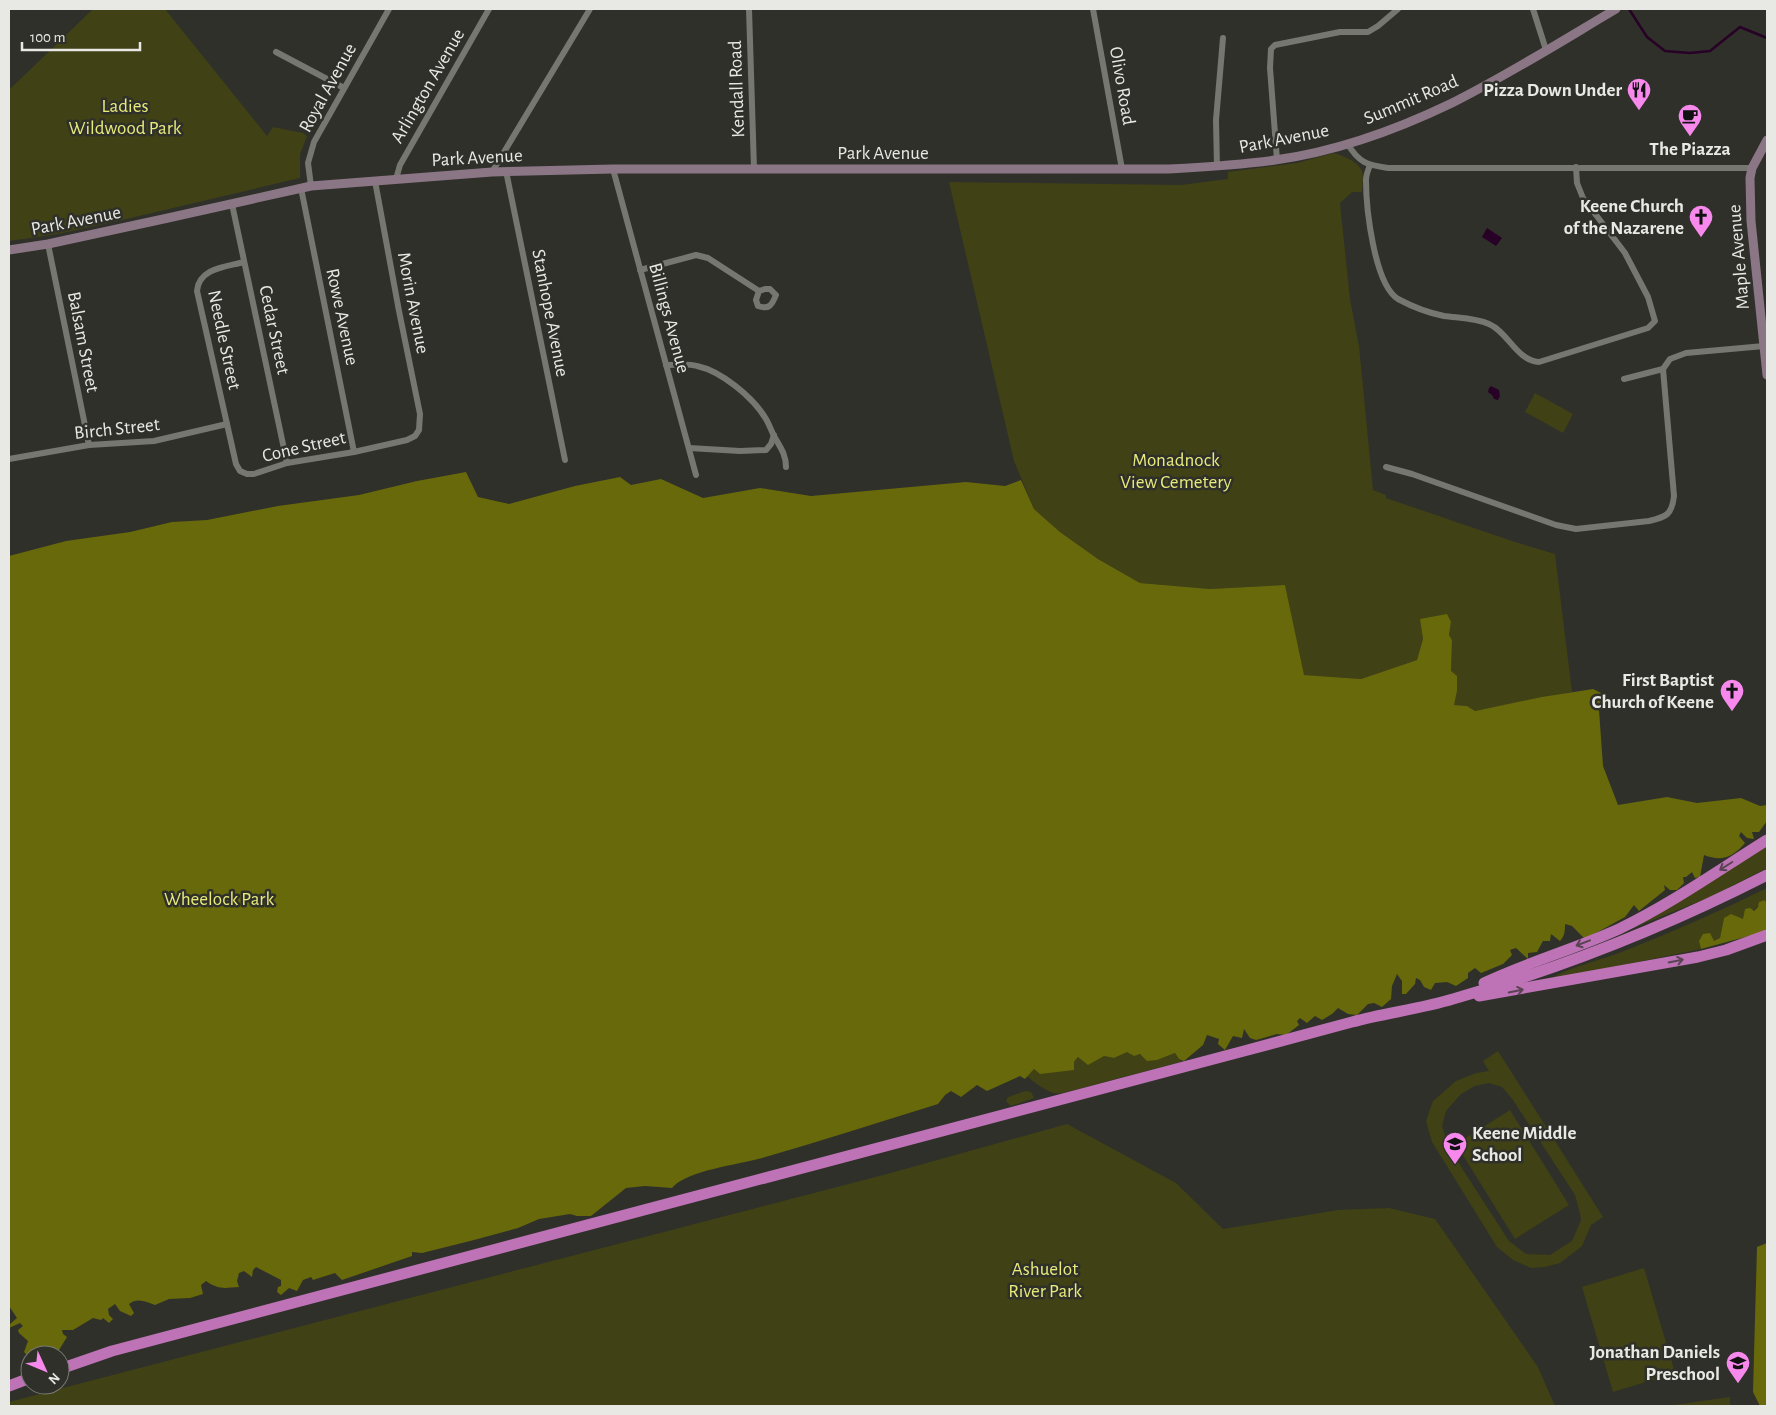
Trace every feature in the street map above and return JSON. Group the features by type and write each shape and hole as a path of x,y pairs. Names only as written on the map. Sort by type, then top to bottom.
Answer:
{"highway":[{"path":"1450,1000 1515,969 1617,930 1640,918 1767,840"},
{"path":"70,1365 610,1218 1144,1079 1357,1020 1450,1000 1536,973 1652,930 1710,904 1767,875"},
{"path":"1450,1000 1502,994 1698,957 1726,950 1767,935"}],"street":[{"name":"Royal Avenue","path":"311,186 308,163 310,152 388,9"},
{"name":"Arlington Avenue","path":"396,180 400,165 489,9"},
{"path":"492,172 590,9"},
{"name":"Kendall Road","path":"749,9 754,169"},
{"name":"Olivo Road","path":"1093,9 1122,169"},
{"path":"1276,160 1270,68 1271,49 1275,45 1340,32 1368,32 1398,9"},
{"path":"1533,9 1546,50"},
{"name":"Summit Road","path":"1347,143 1410,121 1451,104 1616,9"},
{"path":"1216,167 1216,120 1223,38"},
{"path":"276,52 344,88"},
{"name":"Maple Avenue","path":"1767,140 1752,168 1750,178 1751,221 1767,375"},
{"name":"Park Avenue","path":"9,250 48,244 311,186 492,172 613,168 1122,169 1216,167 1276,160 1347,143 1361,161 1370,166"},
{"path":"1576,167 1578,183 1583,198 1625,253 1647,294 1655,321 1653,325 1539,362 1528,360 1501,332 1487,323 1441,315 1410,304 1392,294 1387,288 1372,245 1366,178 1370,166 1388,168 1576,167 1752,168"},
{"name":"Billings Avenue","path":"613,168 696,475"},
{"name":"Stanhope Avenue","path":"506,172 565,460"},
{"name":"Morin Avenue","path":"375,181 420,414 420,430"},
{"name":"Rowe Avenue","path":"301,188 354,452"},
{"name":"Cedar Street","path":"232,204 288,463"},
{"name":"Balsam Street","path":"48,244 89,445"},
{"path":"640,270 696,255 708,258 759,291"},
{"name":"Needle Street","path":"227,424 197,284 206,274 244,262"},
{"path":"1386,467 1412,474 1556,525 1576,529 1649,522 1671,511 1674,496 1663,369 1670,359 1686,352 1764,346"},
{"path":"666,365 687,364 699,366 747,394 766,419 783,449 786,467"},
{"path":"1624,379 1663,369"},
{"name":"Cone Street","path":"227,424 236,464 240,471 247,474 254,474 288,463 354,452 407,440 415,436 420,430"},
{"name":"Birch Street","path":"9,459 89,445 154,442 227,424"},
{"path":"689,448 730,451 766,450 772,444 774,435"}],"green space":[{"name":"Ladies Wildwood Park","path":"93,9 165,9 267,136 273,127 303,133 307,136 300,154 300,178 58,234 9,241 9,90"},
{"name":"Monadnock View Cemetery","path":"1334,153 1354,162 1363,173 1362,192 1352,192 1340,203 1350,299 1359,346 1373,490 1386,495 1386,498 1555,554 1572,692 1474,711 1467,706 1453,705 1457,691 1451,671 1452,640 1449,635 1451,622 1420,619 1423,639 1417,660 1361,679 1303,675 1285,585 1210,589 1140,583 1098,559 1060,532 1034,509 1014,461 949,182 1181,185 1228,179 1228,172 1297,163"},
{"path":"1535,393 1573,414 1563,433 1525,412"},
{"name":"Wheelock Park","path":"466,472 478,497 509,504 575,486 620,477 631,485 661,479 703,498 760,488 811,496 966,482 1005,486 1021,480 1034,509 1060,532 1098,559 1140,583 1210,589 1285,585 1304,675 1361,679 1417,660 1423,639 1420,619 1447,614 1451,622 1449,635 1452,640 1451,671 1457,676 1457,691 1454,705 1467,706 1475,711 1593,689 1601,693 1608,706 1599,710 1603,766 1618,805 1667,797 1697,803 1741,798 1760,806 1767,805 1767,821 1759,832 1752,832 1754,839 1747,838 1741,832 1739,836 1745,843 1732,855 1716,858 1704,855 1700,877 1695,878 1692,872 1683,877 1684,883 1677,890 1670,890 1664,885 1665,890 1639,911 1634,905 1625,917 1585,939 1572,926 1565,924 1564,935 1560,941 1551,934 1550,941 1543,941 1537,952 1528,953 1528,959 1516,948 1510,950 1512,955 1503,964 1481,973 1475,968 1468,973 1468,978 1456,986 1447,982 1435,983 1431,990 1424,987 1420,980 1416,978 1415,984 1406,994 1402,994 1402,981 1397,974 1392,986 1391,999 1382,1007 1374,1003 1368,1004 1357,1015 1348,1014 1338,1008 1322,1020 1315,1016 1307,1023 1300,1018 1297,1021 1299,1025 1286,1035 1277,1034 1256,1040 1250,1038 1244,1029 1242,1038 1233,1036 1225,1050 1218,1044 1219,1039 1207,1035 1203,1045 1184,1061 1179,1059 1175,1053 1157,1060 1147,1061 1140,1054 1134,1056 1127,1052 1114,1058 1104,1056 1088,1065 1078,1057 1074,1062 1074,1070 1040,1074 1034,1069 1025,1079 1020,1076 987,1091 977,1085 961,1097 951,1091 938,1104 762,1158 701,1172 679,1182 672,1188 645,1186 626,1188 591,1216 570,1214 539,1219 518,1228 474,1240 422,1253 412,1252 412,1256 342,1280 335,1273 313,1280 311,1277 303,1280 297,1291 289,1288 281,1295 277,1292 278,1287 281,1286 281,1280 256,1267 253,1270 252,1277 244,1271 239,1273 237,1281 239,1287 218,1287 206,1281 201,1285 203,1294 190,1298 169,1299 155,1305 142,1301 132,1302 129,1304 134,1313 131,1316 120,1311 115,1304 108,1309 109,1315 113,1319 109,1323 103,1318 101,1320 93,1318 73,1330 62,1330 63,1334 67,1337 62,1345 27,1345 28,1341 18,1330 23,1326 20,1323 9,1328 9,1325 17,1318 9,1306 9,556 66,541 130,532 172,522 207,520 278,506 359,495"},
{"path":"1767,846 1767,868 1710,897 1613,936"},
{"path":"1767,888 1767,905 1765,900 1743,919 1724,918 1720,938 1714,942 1699,941 1701,949 1552,978 1660,936"},
{"path":"1765,900 1767,905 1767,931 1701,949 1699,941 1703,934 1710,933 1714,941 1720,938 1724,918 1731,914 1743,919 1745,909 1750,908 1754,911 1758,907 1759,902"},
{"path":"1127,1051 1157,1060 1175,1053 1179,1059 1184,1061 1063,1093 1048,1091 1027,1076 1034,1069 1074,1062 1079,1057 1094,1060 1104,1056 1114,1058"},
{"path":"1498,1051 1603,1217 1591,1225 1582,1246 1560,1263 1531,1268 1513,1260 1497,1247 1432,1142 1426,1121 1433,1101 1456,1081 1476,1073 1489,1071 1483,1061","holes":["1489,1083 1502,1087 1513,1100 1575,1195 1581,1220 1572,1241 1550,1255 1526,1254 1509,1241 1449,1148 1442,1126 1446,1111 1461,1094 1475,1086"]},
{"path":"1025,1091 1031,1092 1034,1098 1011,1106 1006,1101 1008,1097"},
{"path":"1510,1110 1569,1205 1515,1239 1456,1144"},
{"name":"Ashuelot River Park","path":"1067,1124 1176,1183 1223,1229 1338,1210 1389,1208 1435,1219 1538,1367 1555,1406 9,1406 9,1402 36,1395 70,1395 70,1386 887,1174"},
{"path":"1767,1243 1767,1406 1760,1406 1753,1392 1757,1247"},
{"path":"1644,1268 1675,1373 1613,1392 1582,1287"},
{"path":"1730,1397 1730,1406 1667,1406"}],"shaded area":[{"path":"1487,228 1502,238 1496,246 1482,237"},
{"path":"1491,386 1499,390 1500,396 1498,400 1494,399 1488,392"}],"waterway":[{"path":"1629,9 1647,37 1665,51 1690,53 1710,51 1740,27 1767,38"}],"place":[{"name":"Pizza Down Under","path":"1639,111"},
{"name":"The Piazza","path":"1690,137"},
{"name":"Keene Church of the Nazarene","path":"1701,238"},
{"name":"First Baptist Church of Keene","path":"1732,712"},
{"name":"Keene Middle School","path":"1455,1165"},
{"name":"Jonathan Daniels Preschool","path":"1738,1384"}]}
